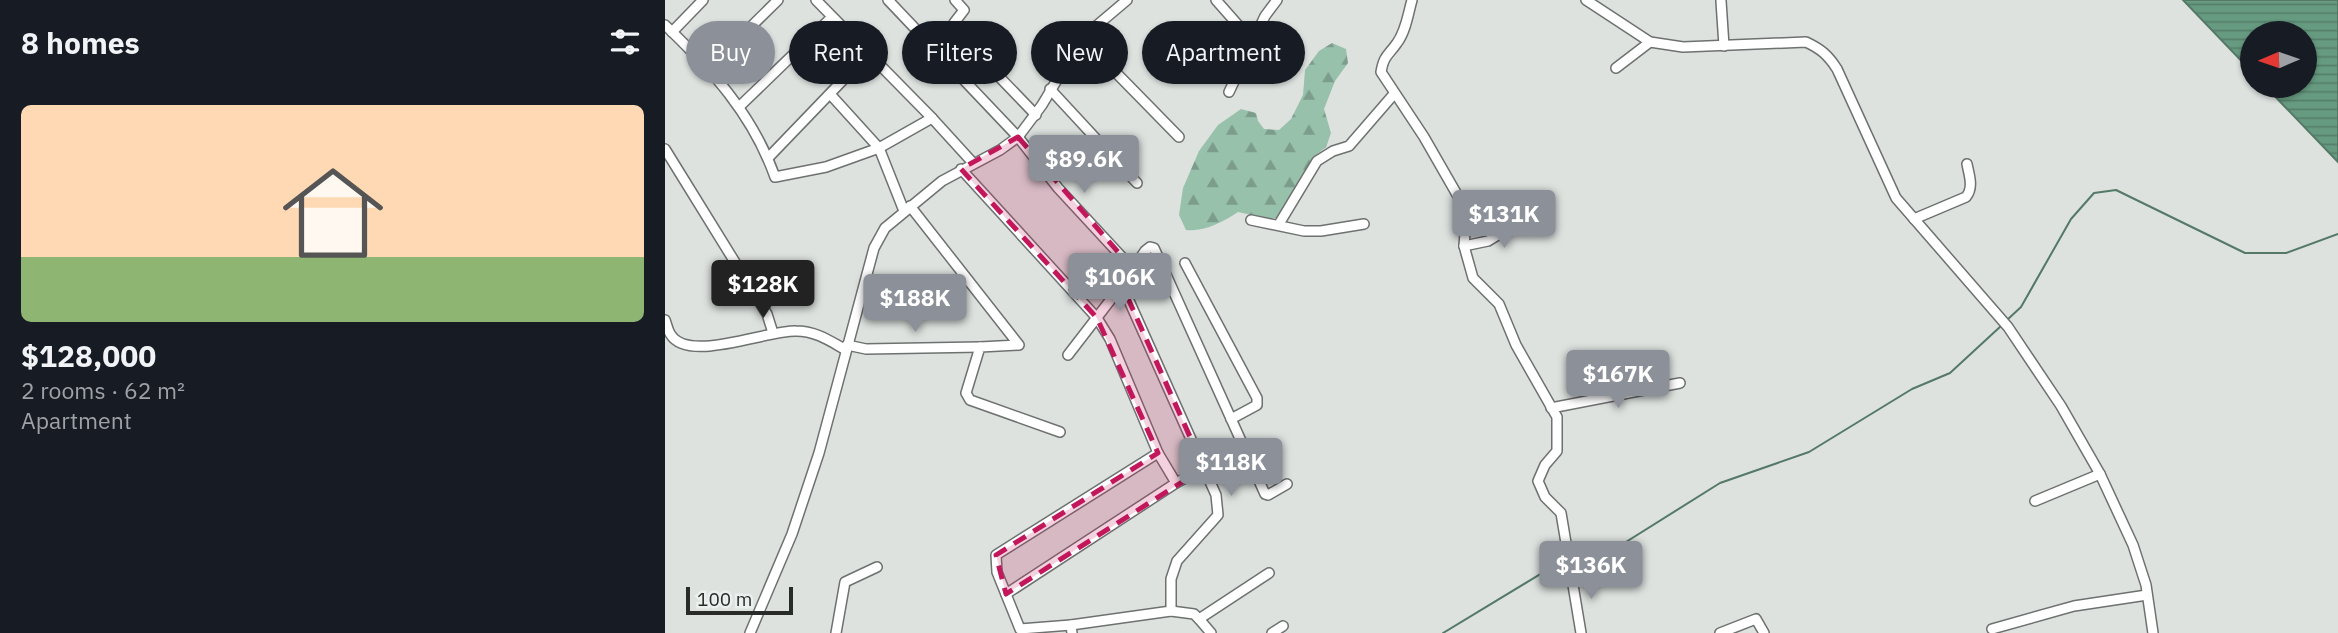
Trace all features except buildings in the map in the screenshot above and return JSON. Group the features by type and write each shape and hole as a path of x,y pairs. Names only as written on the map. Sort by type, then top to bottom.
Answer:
{"street":[{"path":"686,47 668,29 703,0"},
{"path":"757,21 778,0"},
{"path":"816,0 836,21"},
{"path":"888,0 1018,137 1058,188 1132,268"},
{"path":"955,0 964,10 954,23 956,32 1036,115"},
{"path":"1102,21 1127,0"},
{"path":"1216,0 1234,21"},
{"path":"1262,21 1277,0"},
{"path":"1412,0 1404,30 1397,44 1384,57 1381,72 1424,137 1459,198 1466,221 1464,246 1473,278 1499,304 1517,345 1557,417 1557,451 1545,465 1538,481 1545,497 1561,513 1581,633"},
{"path":"1586,0 1650,43 1683,47 1806,42 1828,55 1837,69 1896,198 2008,327 2061,406 2101,474 2133,545 2147,595 2153,633"},
{"path":"1721,1 1724,46"},
{"path":"740,106 832,17"},
{"path":"1616,68 1650,43"},
{"path":"888,73 973,163"},
{"path":"721,84 740,106 768,158 775,177 826,167 879,148 932,118"},
{"path":"768,158 840,84"},
{"path":"750,633 792,534 819,453 874,248 885,228 961,169 1000,150 1018,137 1036,115 1053,84"},
{"path":"1127,84 1179,137"},
{"path":"1229,92 1233,84"},
{"path":"1050,89 1137,183"},
{"path":"665,320 669,340 702,347 796,331 819,334 847,348 1019,345 907,209 879,148 830,94"},
{"path":"1279,225 1317,161 1333,150 1349,146 1394,94"},
{"path":"665,149 767,314 773,333"},
{"path":"1914,219 1966,197 1971,184 1967,164"},
{"path":"961,169 1097,318 1110,338 1158,453 1175,483"},
{"path":"1464,246 1488,242 1527,218"},
{"path":"1251,220 1304,231 1321,231 1364,223"},
{"path":"1068,355 1145,251 1150,247 1154,248 1265,494 1268,495 1287,484"},
{"path":"1185,263 1257,398 1257,405 1231,419"},
{"path":"1122,285 1216,495 1218,515 1177,561 1171,579 1171,611"},
{"path":"980,347 966,393 970,400 1060,432"},
{"path":"1551,408 1680,383"},
{"path":"1158,453 996,555 997,572 1017,631 1072,629 1171,611 1194,614 1211,633"},
{"path":"1006,594 1175,483 1204,468"},
{"path":"2035,501 2101,474"},
{"path":"836,633 845,582 877,567"},
{"path":"1199,619 1269,573"},
{"path":"1992,629 2074,606 2147,595"},
{"path":"1720,633 1756,619 1764,633"},
{"path":"1272,633 1283,626"}],"highlighted area":[{"path":"1018,137 1132,268 1122,285 1204,468 1006,594 996,555 1158,453 1097,318 961,169"}],"green space":[{"path":"1332,43 1346,49 1348,63 1335,81 1324,109 1331,133 1326,147 1313,157 1277,218 1238,212 1213,226 1186,230 1179,215 1183,188 1199,151 1218,125 1241,109 1256,113 1264,129 1279,130 1291,119 1303,95 1305,70 1319,51"}],"shaded area":[{"path":"2183,0 2338,0 2338,162 2277,98 2317,98 2317,21 2240,21 2240,59"}],"waterway":[{"path":"2007,320 2021,307 2071,219 2094,193 2116,190 2245,253 2286,253 2338,234"},
{"path":"1571,560 1610,552 1720,483 1809,452 1912,389 1950,373 2001,326"},
{"path":"1443,633 1557,564 1566,562"}]}
